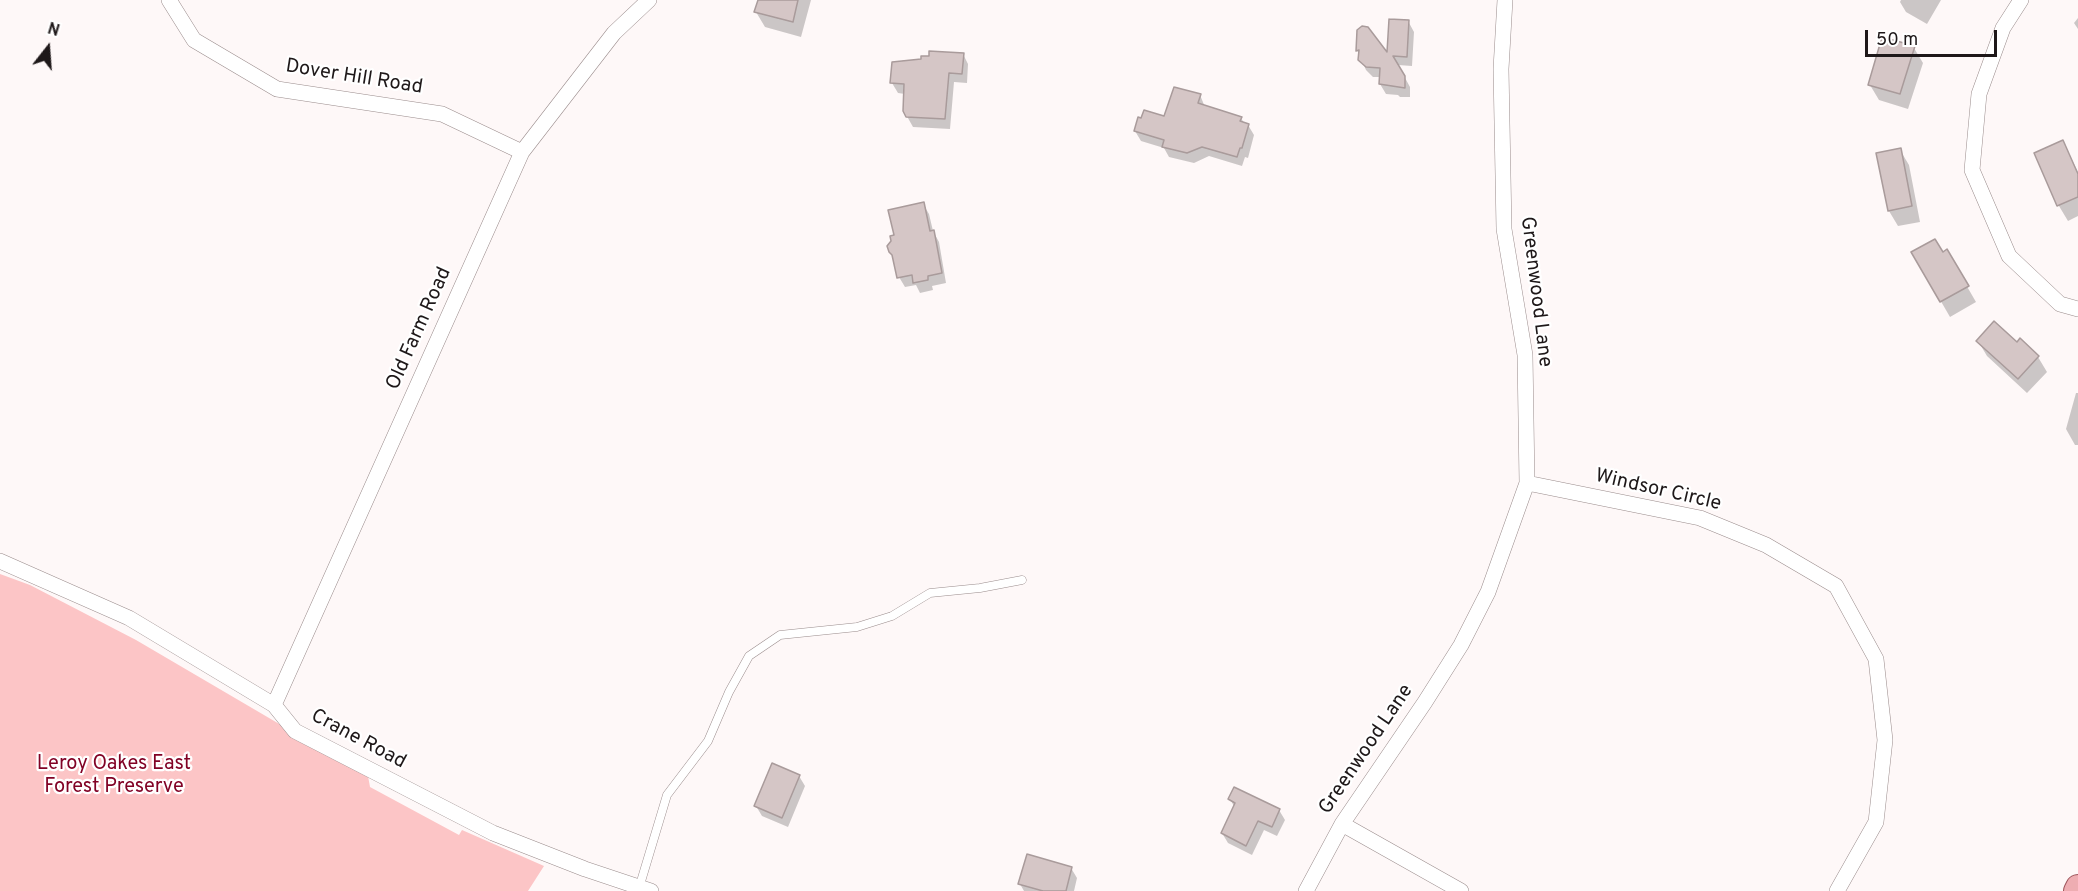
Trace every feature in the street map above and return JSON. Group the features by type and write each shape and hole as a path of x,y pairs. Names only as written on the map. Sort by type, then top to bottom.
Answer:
{"street":[{"name":"Dover Hill Road","path":"169,0 195,40 277,89 442,114 522,152"},
{"name":"Old Farm Road","path":"274,705 522,152 614,33 649,0"},
{"name":"Greenwood Lane","path":"1306,891 1342,824 1461,645 1488,592 1527,483 1525,355 1504,229 1501,69 1505,0"},
{"path":"2021,0 2003,28 1979,94 1972,170 2009,256 2060,304 2078,309"},
{"name":"Windsor Circle","path":"1527,483 1700,518 1766,545 1836,586 1876,659 1885,740 1875,822 1836,891"},
{"name":"Crane Road","path":"0,561 129,618 274,705 295,731 493,833 645,889"},
{"path":"1342,824 1461,891"}],"lane":[{"path":"645,889 667,795 708,741 729,692 748,656 780,635 857,627 892,616 930,593 980,588 1022,580"}],"green space":[{"name":"Leroy Oakes East Forest Preserve","path":"0,574 30,585 136,640 368,776 370,787 459,835 462,830 544,866 528,891 0,891"}],"building":[{"path":"758,0 798,0 793,22 754,12"},
{"path":"1389,19 1409,20 1407,57 1393,56 1405,76 1405,88 1379,84 1380,68 1366,67 1358,60 1357,30 1362,26 1368,27 1387,52"},
{"path":"1882,37 1915,46 1900,94 1868,85"},
{"path":"929,51 964,53 962,74 949,73 945,119 906,117 903,111 904,84 890,83 892,62 921,59 921,56 929,56"},
{"path":"1174,87 1201,94 1198,103 1242,117 1240,121 1249,124 1237,157 1202,147 1187,153 1162,147 1164,140 1134,131 1138,117 1141,118 1144,110 1164,116"},
{"path":"2063,140 2078,174 2078,197 2057,206 2034,153"},
{"path":"1901,148 1912,206 1888,211 1876,153"},
{"path":"924,202 930,231 934,230 942,273 928,276 928,280 913,283 912,275 897,278 892,255 887,246 891,241 890,236 894,235 888,210"},
{"path":"1935,239 1943,252 1947,249 1969,286 1940,302 1911,252"},
{"path":"1994,321 2017,342 2020,338 2039,356 2018,379 1976,341"},
{"path":"772,763 800,775 782,818 754,806"},
{"path":"1234,787 1280,809 1272,827 1258,821 1246,846 1221,833 1235,803 1228,799"},
{"path":"1027,854 1072,867 1066,891 1043,891 1018,884"}]}
